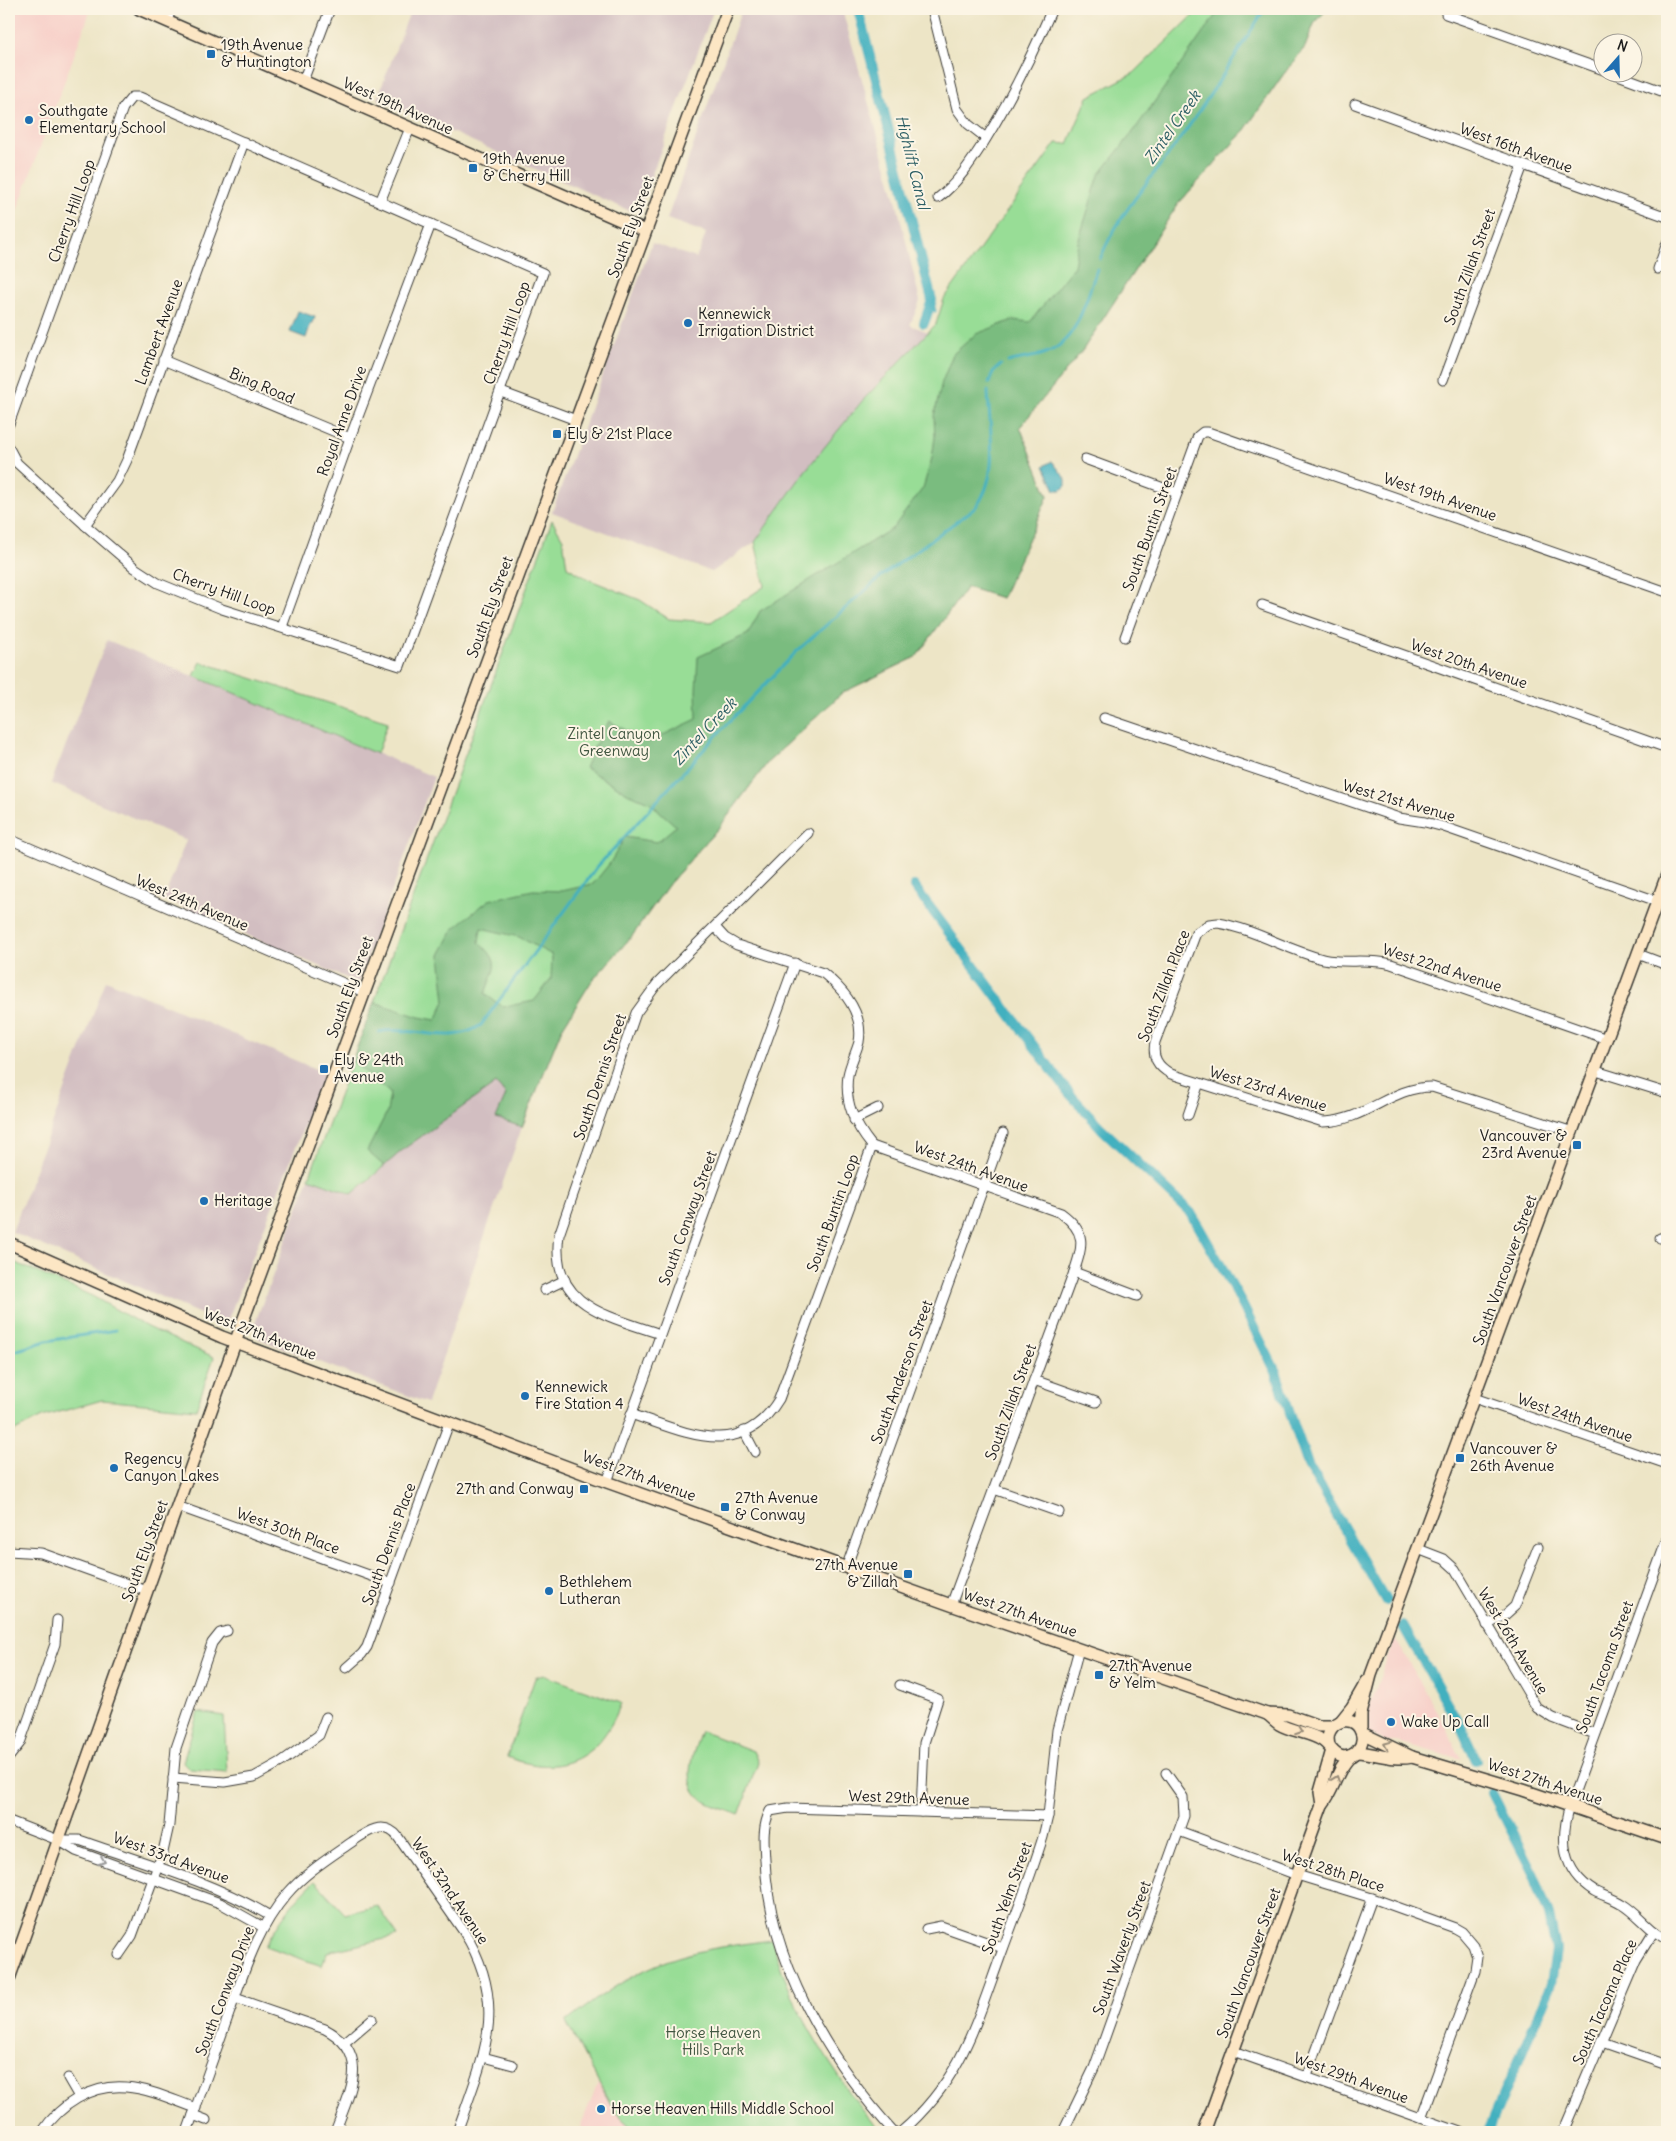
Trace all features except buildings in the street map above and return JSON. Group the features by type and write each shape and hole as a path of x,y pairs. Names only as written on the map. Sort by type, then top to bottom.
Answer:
{"street":[{"name":"West 19th Avenue","path":"139,9 645,231"},
{"path":"167,21 171,9"},
{"path":"303,81 330,9"},
{"name":"South Ely Street","path":"9,1979 236,1342 728,9"},
{"path":"932,9 957,109 968,124 986,138"},
{"path":"938,198 954,184 986,138 1022,75 1052,9"},
{"path":"1446,14 1594,66"},
{"path":"1637,82 1667,93"},
{"name":"Cherry Hill Loop","path":"9,424 124,108 128,100 140,96 543,274 400,666 222,609 169,589 135,568 85,525 17,463 9,448"},
{"name":"West 16th Avenue","path":"1355,104 1667,218"},
{"path":"380,202 410,128"},
{"name":"Lambert Avenue","path":"85,525 123,471 244,142"},
{"name":"South Zillah Street","path":"1443,380 1523,165"},
{"name":"Royal Anne Drive","path":"282,627 350,438 432,224"},
{"path":"1658,269 1667,243"},
{"name":"Bing Road","path":"163,360 350,438"},
{"path":"501,392 576,420"},
{"name":"West 19th Avenue","path":"1203,432 1218,435 1667,592"},
{"name":"South Buntin Street","path":"1125,637 1198,436 1203,432"},
{"path":"1085,459 1177,493"},
{"name":"West 20th Avenue","path":"1262,605 1667,748"},
{"name":"West 21st Avenue","path":"1104,718 1399,818 1425,822 1444,828 1657,901"},
{"name":"South Dennis Street","path":"660,1334 594,1311 582,1303 565,1280 558,1262 559,1235 636,1013 657,984 808,833"},
{"name":"West 24th Avenue","path":"9,839 364,992"},
{"name":"South Vancouver Street","path":"1361,1732 1361,1714 1371,1675 1667,875"},
{"name":"West 22nd Avenue","path":"1209,924 1224,924 1326,960 1342,962 1369,960 1391,964 1607,1039"},
{"name":"South Zillah Place","path":"1156,1062 1153,1052 1155,1042 1193,938 1196,932 1209,924"},
{"name":"South Buntin Loop","path":"631,1414 706,1437 728,1436 744,1431 770,1413 779,1399 872,1146 854,1120 848,1100 848,1074 858,1043 860,1028 852,1003 823,973 737,944 725,938 715,927"},
{"path":"1638,954 1667,965"},
{"name":"South Conway Street","path":"607,1482 795,964"},
{"name":"West 23rd Avenue","path":"1156,1062 1171,1074 1323,1122 1346,1120 1408,1090 1432,1087 1572,1132"},
{"path":"1596,1071 1667,1093"},
{"path":"1188,1115 1199,1083"},
{"path":"854,1120 878,1108"},
{"name":"South Anderson Street","path":"846,1568 1003,1133"},
{"name":"West 24th Avenue","path":"872,1146 1061,1213"},
{"name":"South Zillah Street","path":"951,1605 1074,1272 1081,1246 1081,1238 1071,1221 1061,1213"},
{"name":"West 27th Avenue","path":"9,1243 236,1342 607,1482 846,1568 1268,1714 1288,1715 1320,1726 1352,1722 1361,1732 1412,1757 1570,1805 1667,1839"},
{"path":"1074,1272 1137,1296"},
{"path":"544,1290 565,1280"},
{"path":"1034,1380 1096,1402"},
{"name":"West 24th Avenue","path":"1474,1398 1667,1464"},
{"name":"South Dennis Place","path":"346,1668 362,1654 366,1647 449,1423"},
{"path":"744,1431 756,1452"},
{"path":"994,1489 1059,1512"},
{"name":"West 30th Place","path":"177,1506 391,1583"},
{"name":"South Tacoma Street","path":"1570,1805 1667,1539"},
{"path":"1487,1625 1516,1606 1538,1547"},
{"name":"West 26th Avenue","path":"1418,1549 1444,1559 1455,1570 1537,1708 1553,1718 1595,1734"},
{"path":"11,1551 42,1552 147,1591"},
{"path":"9,1757 20,1743 55,1644 57,1620"},
{"path":"119,1955 132,1936 166,1839 176,1748 180,1734 212,1643 220,1633 226,1631"},
{"name":"South Yelm Street","path":"901,2132 932,2102 958,2065 973,2031 1041,1845 1048,1816 1057,1730 1079,1649"},
{"name":"South Vancouver Street","path":"1336,1724 1352,1707 1356,1697 1371,1675"},
{"path":"900,1685 938,1699 924,1743 922,1812"},
{"name":"West 27th Avenue","path":"1268,1714 1280,1724 1320,1739 1340,1756 1354,1753 1373,1753 1398,1760 1412,1757"},
{"path":"172,1778 225,1782 254,1776 281,1762 319,1735 326,1717"},
{"path":"1331,1749 1328,1735 1336,1724"},
{"path":"1354,1753 1363,1741 1361,1732"},
{"name":"South Vancouver Street","path":"1322,1805 1320,1792 1331,1749"},
{"name":"South Vancouver Street","path":"1204,2132 1322,1805 1330,1795 1342,1765 1354,1753"},
{"name":"South Waverly Street","path":"1063,2132 1094,2068 1184,1816 1183,1798 1166,1773"},
{"name":"South Tacoma Place","path":"1563,2132 1639,1953 1654,1931 1623,1904 1595,1892 1577,1875 1567,1857 1563,1838 1570,1805"},
{"name":"West 29th Avenue","path":"894,2132 872,2108 836,2057 797,1986 777,1932 765,1873 764,1832 766,1820 770,1812 788,1808 1048,1816"},
{"name":"West 33rd Avenue","path":"9,1821 58,1840 76,1851 220,1903 263,1927"},
{"name":"South Conway Drive","path":"187,2132 255,1944 270,1916 291,1890 318,1865 367,1832 386,1828"},
{"name":"West 32nd Avenue","path":"386,1828 398,1837 473,1946 485,1975 489,2005 489,2024 483,2057"},
{"name":"West 28th Place","path":"1179,1832 1297,1874 1372,1898 1462,1932 1473,1945 1476,1956 1475,1971 1421,2118"},
{"name":"West 33rd Avenue","path":"58,1840 79,1840 227,1892 270,1916"},
{"path":"1307,2076 1372,1898"},
{"path":"926,1929 941,1926 1003,1948"},
{"path":"1654,1931 1667,1940"},
{"path":"235,1998 325,2029 344,2042 353,2061 354,2074 352,2085 335,2132"},
{"path":"344,2042 372,2019"},
{"path":"1601,2042 1667,2065"},
{"name":"West 29th Avenue","path":"1233,2051 1460,2132"},
{"path":"457,2132 483,2057 513,2065"},
{"path":"68,2078 79,2098"},
{"path":"42,2132 60,2110 79,2098 102,2089 124,2087 152,2093 195,2111 206,2120"}],"shaded area":[{"name":"Southgate Elementary School","path":"9,9 91,9 9,232"},
{"path":"411,9 714,9 641,203 630,211 377,99"},
{"path":"742,9 842,9 896,200 920,301 910,325 928,332 863,400 805,471 755,542 712,572 552,512 652,243 696,258 700,250 706,233 667,219"},
{"path":"107,640 434,777 358,983 164,899 186,840 51,783"},
{"path":"106,980 325,1073 227,1322 221,1323 12,1232"},
{"path":"496,1083 506,1095 496,1118 522,1127 427,1403 257,1338 255,1323 309,1178 352,1194 405,1148"},
{"path":"1395,1638 1444,1724 1462,1760 1398,1742 1385,1742 1369,1733 1366,1725 1367,1712"},
{"name":"Horse Heaven Hills Middle School","path":"598,2083 618,2115 636,2132 578,2132"}],"green space":[{"name":"Zintel Canyon Greenway","path":"1200,9 1327,9 1314,24 1305,47 1244,131 1178,204 1082,351 1020,427 1048,496 1002,598 967,587 916,657 842,693 768,762 721,825 669,884 632,936 591,982 561,1030 522,1127 496,1118 506,1095 496,1083 405,1148 352,1194 309,1178 552,520 563,539 567,567 590,580 640,600 669,619 711,622 765,586 755,542 805,471 863,400 936,324 944,299 1056,143 1068,144 1088,97 1134,73"},
{"path":"1220,9 1327,9 1314,24 1305,47 1244,131 1178,204 1082,351 1020,427 1048,496 1002,598 967,587 916,657 842,693 768,762 721,825 669,884 632,936 591,982 561,1030 522,1127 496,1118 506,1095 496,1083 405,1148 384,1166 367,1151 387,1112 390,1093 352,1061 374,1002 419,1017 436,1020 445,1001 440,955 454,928 489,900 533,890 562,891 593,884 610,863 625,837 657,842 676,826 649,802 629,794 585,768 594,747 609,721 648,742 697,719 698,657 748,634 760,611 893,528 923,488 932,458 935,437 934,416 942,382 953,354 976,334 1013,320 1030,322 1074,266 1078,242 1099,175 1133,132","holes":["481,928 519,937 552,955 551,979 534,1001 503,1007 485,994 493,971 494,961 487,949 479,942"]},
{"path":"201,662 388,722 377,754 194,676"},
{"path":"9,1260 92,1296 147,1327 214,1357 196,1409 102,1400 42,1417 9,1434"},
{"path":"543,1675 621,1703 613,1722 591,1750 562,1764 527,1763 507,1757 535,1678"},
{"path":"198,1712 224,1716 227,1772 190,1769 183,1762"},
{"path":"701,1731 753,1751 758,1762 739,1815 711,1805 703,1800 696,1793 692,1785 690,1767"},
{"path":"315,1881 345,1914 378,1906 398,1936 327,1952 322,1966 265,1946 287,1911"},
{"name":"Horse Heaven Hills Park","path":"772,1940 789,1987 811,2032 848,2090 873,2122 878,2132 636,2132 618,2115 610,2103 566,2022 622,1982 668,1960 706,1950"}],"water":[{"path":"298,311 315,317 306,338 290,332"},
{"path":"1052,461 1066,479 1066,486 1061,490 1055,490 1044,466"}],"waterway":[{"name":"Highlift Canal","path":"858,9 932,300 924,323"},
{"name":"Zintel Creek","path":"1100,259 1117,225 1195,118 1265,9"},
{"name":"Zintel Creek","path":"1008,362 1046,353 1066,339 1080,317 1097,269"},
{"name":"Highlift Canal","path":"932,300 935,311"},
{"name":"Zintel Creek","path":"989,383 993,372 1001,365"},
{"name":"Zintel Creek","path":"379,1032 405,1031 444,1035 469,1031 481,1025 597,867 728,723 798,650 883,575 975,508 983,495 991,467 992,452 988,391"},
{"path":"914,886 1069,1093 1101,1128 1191,1213 1237,1294 1276,1372 1308,1465 1386,1601"},
{"name":"Zintel Creek","path":"9,1353 46,1341 116,1330"},
{"path":"1403,1626 1461,1727 1476,1760"},
{"path":"1488,2132 1551,1984 1556,1950 1549,1915 1534,1875 1492,1793"}],"place":[{"name":"19th Avenue & Huntington","path":"211,54"},
{"name":"Southgate Elementary School","path":"29,120"},
{"name":"19th Avenue & Cherry Hill","path":"473,168"},
{"name":"Kennewick Irrigation District","path":"688,323"},
{"name":"Ely & 21st Place","path":"557,434"},
{"name":"Ely & 24th Avenue","path":"324,1069"},
{"name":"Vancouver & 23rd Avenue","path":"1577,1145"},
{"name":"Heritage","path":"204,1201"},
{"name":"Kennewick Fire Station 4","path":"525,1396"},
{"name":"Vancouver & 26th Avenue","path":"1460,1458"},
{"name":"Regency Canyon Lakes","path":"114,1468"},
{"name":"27th and Conway","path":"584,1489"},
{"name":"27th Avenue & Conway","path":"725,1507"},
{"name":"27th Avenue & Zillah","path":"908,1574"},
{"name":"Bethlehem Lutheran","path":"549,1591"},
{"name":"27th Avenue & Yelm","path":"1099,1675"},
{"name":"Wake Up Call","path":"1391,1722"},
{"name":"Horse Heaven Hills Middle School","path":"601,2109"}]}
